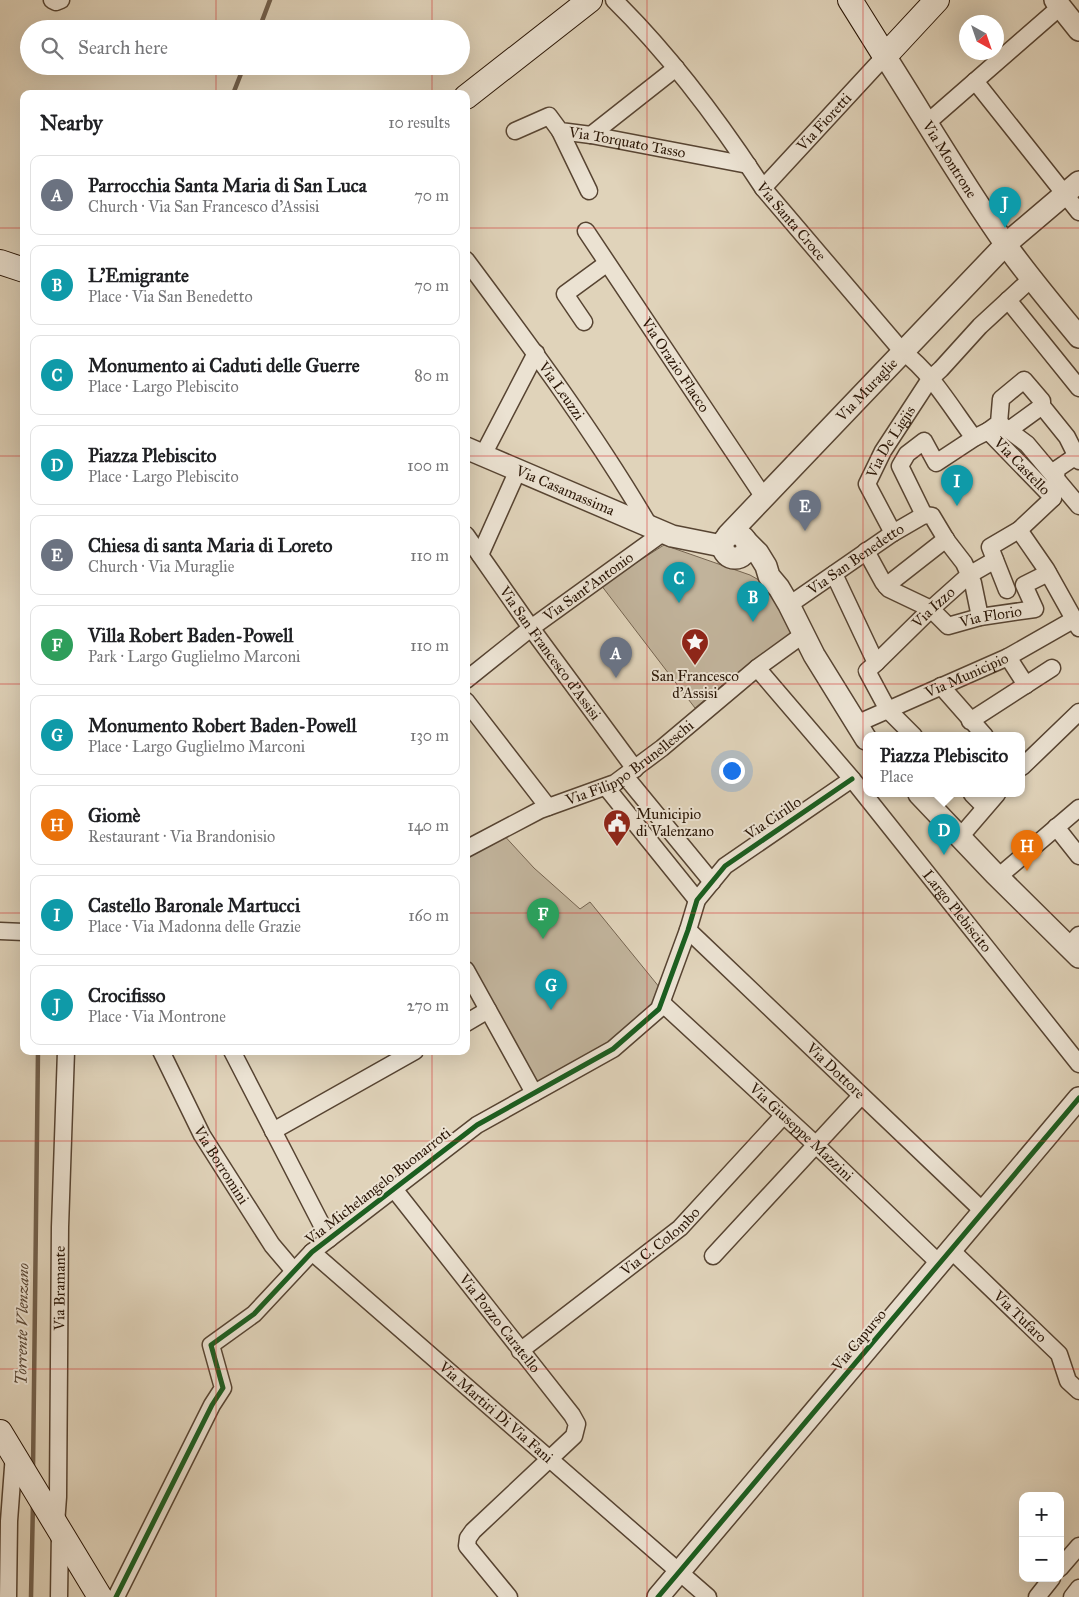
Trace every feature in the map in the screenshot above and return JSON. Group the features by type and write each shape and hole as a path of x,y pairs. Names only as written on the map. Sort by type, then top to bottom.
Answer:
{"main road":[{"path":"470,94 590,0"},
{"name":"Via Montrone","path":"850,0 885,56"},
{"path":"885,56 937,0"},
{"path":"0,262 20,269"},
{"path":"0,1432 100,1597"}],"street":[{"path":"52,0 56,2 62,0"},
{"name":"Via Santa Croce","path":"614,0 638,23 676,68 763,188 902,351 930,379 954,409 992,431"},
{"path":"927,123 1058,3 1079,30"},
{"name":"Via Montrone","path":"885,56 1006,244 1031,279 1079,337"},
{"name":"Via Fioretti","path":"763,188 885,56"},
{"path":"591,135 676,68"},
{"path":"974,81 1072,188 1079,212"},
{"name":"Via Torquato Tasso","path":"515,131 549,116 560,131 591,135 748,165"},
{"path":"560,131 588,191"},
{"name":"Via Muraglie","path":"733,545 765,499 902,351 1006,244 1072,188"},
{"name":"Via Orazio Flacco","path":"586,231 606,264 765,499"},
{"path":"584,322 565,294 606,264"},
{"name":"Via Leuzzi","path":"470,265 536,353 657,529"},
{"path":"930,379 942,369 980,326 1031,279"},
{"path":"1008,300 1079,388"},
{"path":"475,452 536,353"},
{"name":"Via De Ligjis","path":"893,533 867,484 883,451 930,379"},
{"path":"992,431 1001,399 1024,380 1067,437 1077,458 1057,469 1054,498 1019,530 990,547 1007,590"},
{"path":"992,431 1042,406"},
{"path":"992,431 1027,444 1079,506"},
{"name":"Via Castello","path":"924,515 900,466 907,454 924,441 936,463 992,431 1054,498"},
{"name":"Via Casamassima","path":"475,452 657,529"},
{"path":"480,555 518,470"},
{"path":"924,515 932,516 964,564 973,582 980,617"},
{"name":"Via San Benedetto","path":"788,605 893,533 924,515"},
{"path":"657,529 672,536 733,545 769,576 779,588 814,655 861,732"},
{"name":"Via Sant'Antonio","path":"470,677 657,529"},
{"path":"1019,530 1048,573 1076,624"},
{"path":"866,552 886,586 946,539"},
{"name":"Via San Francesco d'Assisi","path":"470,541 630,772 712,882"},
{"name":"Via Izzo","path":"876,663 969,575 995,560"},
{"name":"Via Florio","path":"886,586 931,609 948,626 980,617 1035,609 1024,585 1048,573"},
{"path":"834,574 876,663 867,671 888,710 910,732"},
{"name":"Via Municipio","path":"861,732 888,710 1008,657 1076,624"},
{"name":"Via Filippo Brunelleschi","path":"470,847 548,807 606,787 630,772 757,668 804,634"},
{"path":"1008,657 1026,685"},
{"name":"Largo Plebiscito","path":"757,668 863,793"},
{"path":"970,721 1052,668"},
{"path":"941,686 981,732"},
{"path":"470,706 548,807"},
{"path":"1025,764 1079,712"},
{"name":"Via Cirillo","path":"712,882 725,866 852,779"},
{"path":"606,787 697,900"},
{"name":"Largo Plebiscito","path":"866,797 1079,1064"},
{"path":"922,797 998,877 1076,946"},
{"path":"975,797 985,807"},
{"path":"960,837 994,797"},
{"path":"998,877 1079,808"},
{"path":"1056,827 1079,856"},
{"path":"662,1002 697,900 712,882"},
{"path":"0,930 20,932"},
{"name":"Via Dottore","path":"688,930 860,1096 984,1212"},
{"path":"470,977 534,1093"},
{"name":"Via Michelangelo Buonarroti","path":"116,1597 212,1405 223,1388 211,1346 254,1314 312,1252 477,1125 613,1049 660,1009 662,1002"},
{"name":"Via Giuseppe Mazzini","path":"662,1002 814,1144 945,1257"},
{"path":"470,1021 488,1010"},
{"name":"Via Bramante","path":"59,1597 55,1524 58,1497 60,1237 66,1055"},
{"name":"Via Borromini","path":"163,1055 202,1135 272,1245 294,1271"},
{"path":"234,1055 329,1239"},
{"path":"273,1131 408,1055"},
{"path":"713,1256 860,1096"},
{"name":"Via Capurso","path":"658,1597 1079,1098"},
{"name":"Via C. Colombo","path":"520,1351 680,1228 783,1116"},
{"name":"Via Pozzo Caratello","path":"394,1189 572,1415 577,1424 574,1436 550,1459"},
{"name":"Via Martiri Di Via Fani","path":"312,1252 708,1597"},
{"name":"Via Tufaro","path":"945,1257 1059,1354 1068,1381 1079,1392"},
{"path":"8,1597 9,1522 16,1458"},
{"path":"509,1597 467,1546 468,1538 473,1531 550,1459"},
{"path":"1064,1563 1079,1546"},
{"path":"1036,1597 1049,1582"},
{"path":"1072,1597 1079,1588"}],"shaded area":[{"path":"664,545 750,575 773,588 793,632 733,676 695,708 601,585"},
{"path":"500,831 534,868 580,909 590,902 660,988 659,1009 534,1093 470,976 470,847"}],"waterway":[{"name":"Torrente Vlenzano","path":"262,20 270,0"},
{"name":"Torrente Vlenzano","path":"235,90 240,75"},
{"name":"Torrente Vlenzano","path":"33,1470 38,1055"},
{"name":"Torrente Vlenzano","path":"31,1597 33,1503"}],"cycle path":[{"path":"116,1597 212,1405 223,1388 211,1345 254,1314 312,1252 477,1125 613,1049 659,1009 697,900 725,866 852,779"},
{"path":"658,1597 1079,1098"}],"place":[{"name":"Crocifisso","path":"1005,228"},
{"name":"Castello Baronale Martucci","path":"957,506"},
{"name":"Chiesa di santa Maria di Loreto","path":"805,531"},
{"name":"Monumento ai Caduti delle Guerre","path":"679,603"},
{"name":"L'Emigrante","path":"753,622"},
{"name":"San Francesco d'Assisi","path":"695,666"},
{"name":"Parrocchia Santa Maria di San Luca","path":"616,678"},
{"name":"Municipio di Valenzano","path":"617,847"},
{"name":"Piazza Plebiscito","path":"944,855"},
{"name":"Giomè","path":"1027,871"},
{"name":"Villa Robert Baden-Powell","path":"543,939"},
{"name":"Monumento Robert Baden-Powell","path":"551,1010"}]}
